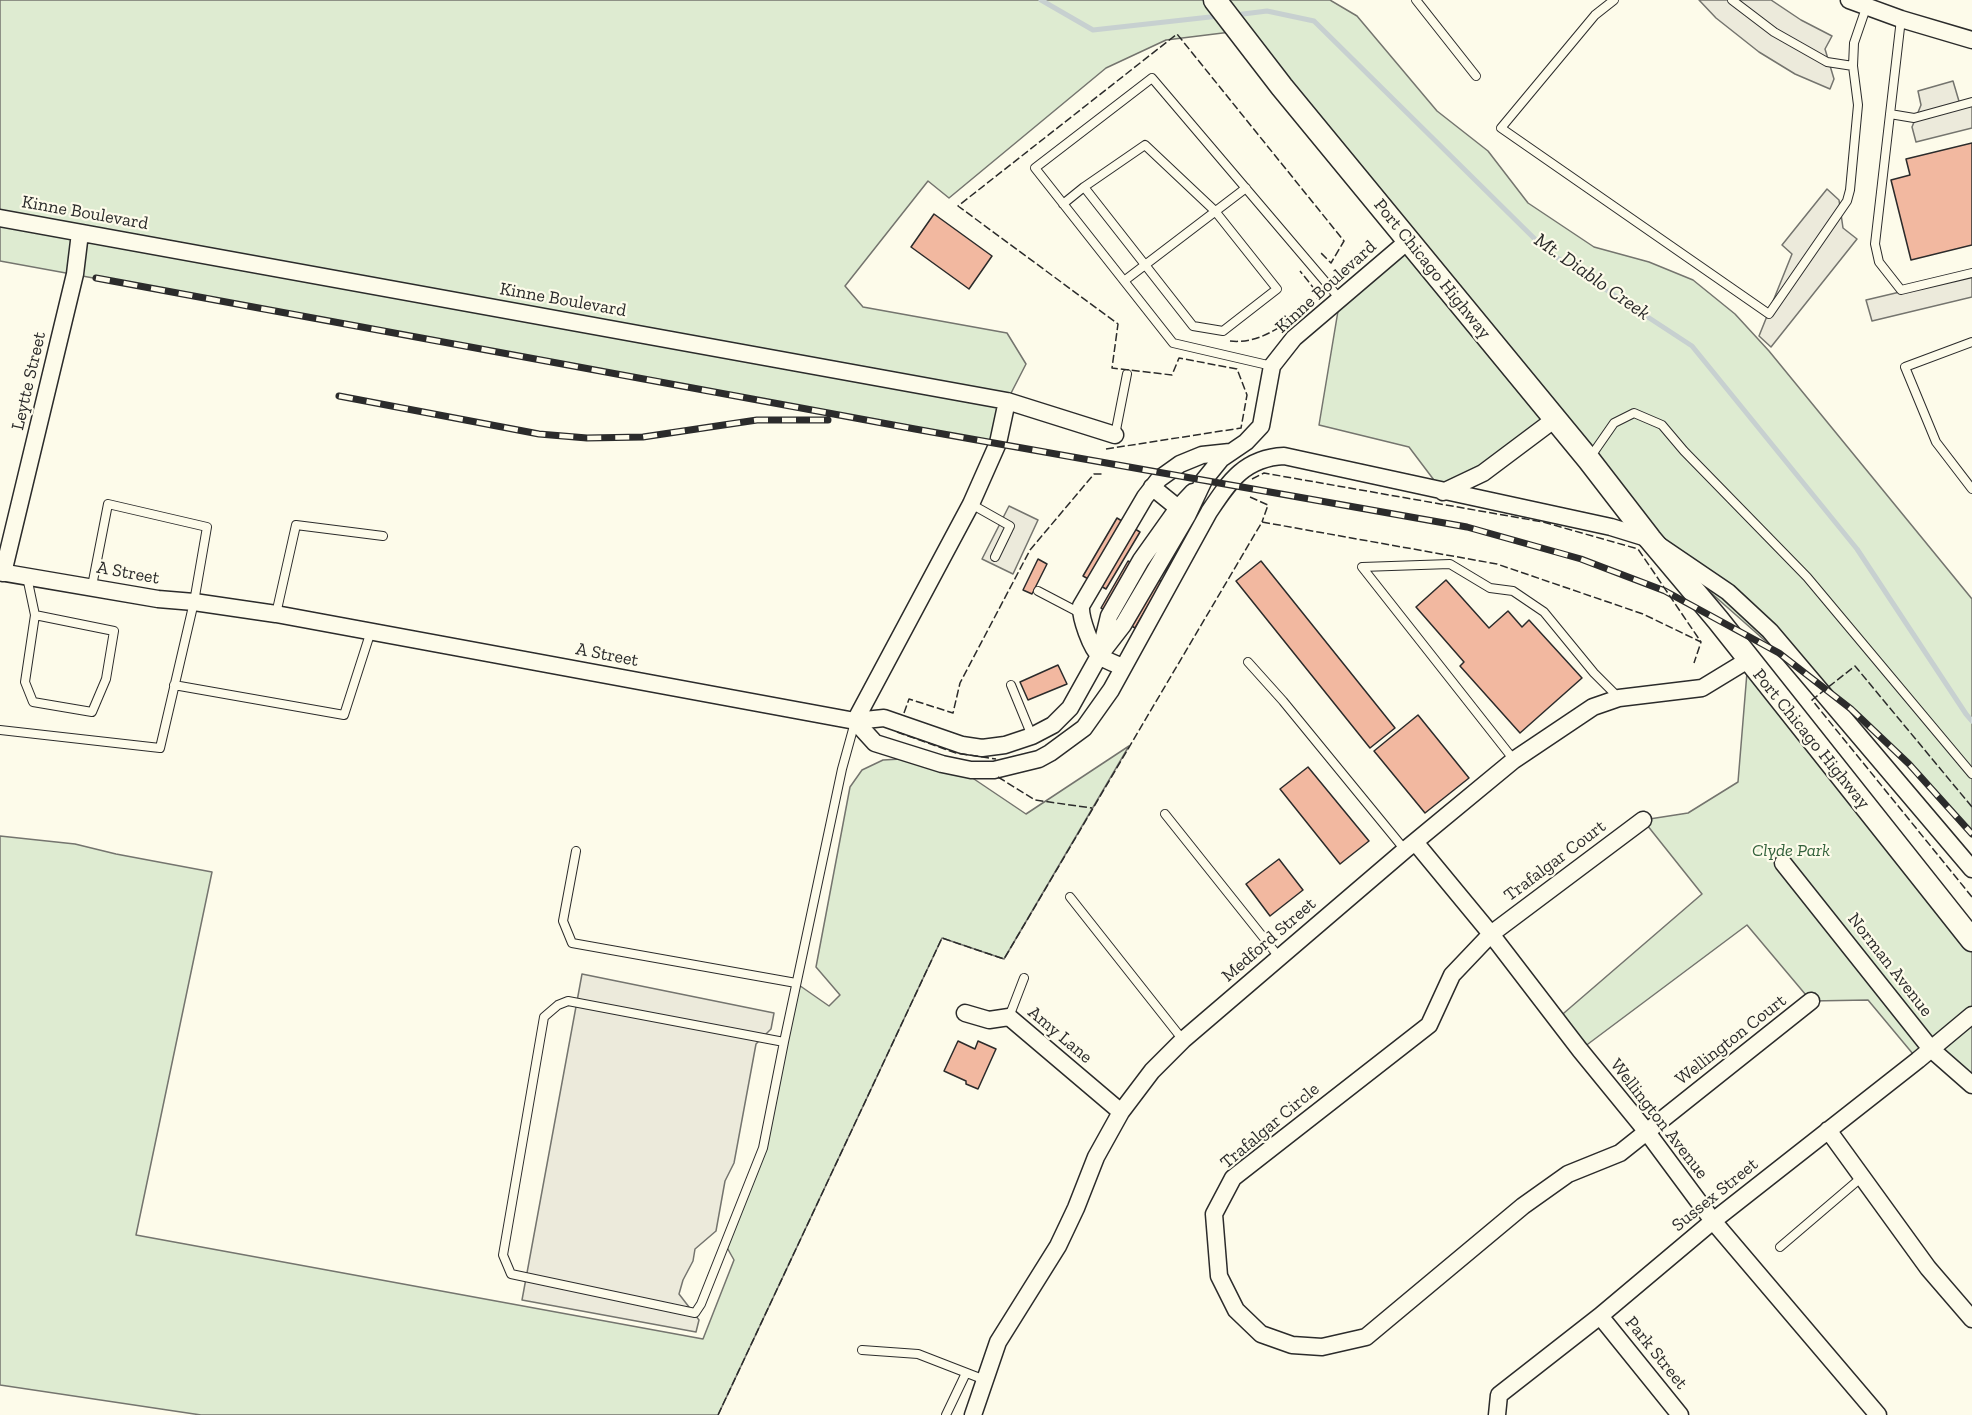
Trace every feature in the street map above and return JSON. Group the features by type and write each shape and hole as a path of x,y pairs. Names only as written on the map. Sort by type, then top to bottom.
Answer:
{"street":[{"name":"Port Chicago Highway","path":"1215,0 1257,55 1718,620 1972,940"},
{"path":"1850,0 1866,8 1972,40"},
{"name":"Kinne Boulevard","path":"0,218 1007,400 1115,435"},
{"name":"Leytte Street","path":"2,573 75,274 80,232"},
{"name":"Kinne Boulevard","path":"1272,366 1294,338 1409,240"},
{"name":"A Street","path":"2,573 92,586 158,599 276,614 855,721 884,718 962,745 982,748 1005,745 1032,736 1053,725 1070,708 1099,656 1124,625 1185,506 1221,459 1246,442 1261,426 1272,366"},
{"path":"1007,400 998,444 970,504 855,721 875,743 942,764 971,770 994,770 1039,759 1084,728 1111,690 1209,512 1227,484 1248,466 1270,457 1284,456 1611,527 1650,539"},
{"path":"1443,492 1483,473 1555,419"},
{"path":"1123,668 1099,656 1085,627 1080,613 1081,606 1159,478 1180,464 1203,455 1231,452"},
{"path":"1152,488 1185,506 1209,512"},
{"name":"Port Chicago Highway","path":"1650,539 1728,592 1770,631 1972,869"},
{"name":"Medford Street","path":"973,1415 998,1342 1058,1246 1096,1157 1121,1112 1152,1071 1183,1040 1409,846 1514,760 1593,707 1619,698 1702,688 1748,660"},
{"name":"Trafalgar Court","path":"1491,933 1643,820"},
{"name":"Wellington Avenue","path":"1409,846 1491,933 1647,1132 1713,1221 1878,1415"},
{"name":"Norman Avenue","path":"1784,863 1931,1049 1972,1085"},
{"name":"Trafalgar Circle","path":"1491,933 1452,975 1428,1025 1233,1178 1214,1214 1219,1276 1236,1310 1261,1334 1292,1345 1322,1347 1366,1337 1522,1206 1568,1174 1620,1153 1647,1132"},
{"name":"Wellington Court","path":"1647,1132 1811,1001"},
{"name":"Amy Lane","path":"965,1013 989,1020 1009,1017 1121,1112"},
{"name":"Sussex Street","path":"1497,1415 1499,1395 1972,1015"},
{"path":"1827,1130 1928,1268 1972,1319"},
{"name":"Park Street","path":"1600,1316 1680,1415"}],"lane":[{"path":"1416,0 1476,76"},
{"path":"1614,0 1595,15 1500,128 1769,314 1847,201 1850,190 1857,105 1853,66 1854,43 1866,8"},
{"path":"1732,0 1774,32 1827,63 1853,66"},
{"path":"1901,19 1875,244 1879,262 1901,290 1972,273"},
{"path":"1272,366 1173,343 1035,168 1152,78 1340,299"},
{"path":"1890,114 1914,118 1972,102"},
{"path":"1063,204 1084,187 1145,145 1215,211 1277,289 1223,332 1193,326 1084,187"},
{"path":"1124,281 1246,188"},
{"path":"1972,342 1905,367 1936,442 1972,489"},
{"path":"1115,435 1127,374"},
{"path":"1589,460 1614,423 1634,413 1662,425 1684,451 1807,577 1972,774"},
{"path":"0,730 160,748 194,602 207,527 108,504 92,586"},
{"path":"970,504 1010,526 995,557"},
{"path":"276,614 296,525 383,536"},
{"path":"1514,760 1362,567 1450,564 1490,588 1513,591 1544,612 1594,673 1619,698"},
{"path":"27,576 34,615 25,682 33,702 92,712 106,679 114,631 34,615"},
{"path":"1038,591 1080,613"},
{"path":"174,685 344,715 372,631"},
{"path":"1248,662 1409,846"},
{"path":"1011,686 1032,736"},
{"path":"784,1042 568,1001 558,1005 544,1017 503,1256 511,1274 695,1312 701,1304 763,1148 842,769 855,721"},
{"path":"1165,814 1279,957"},
{"path":"576,851 562,921 572,943 796,983"},
{"path":"1070,897 1183,1040"},
{"path":"1009,1017 1024,978"},
{"path":"1780,1247 1862,1177"},
{"path":"862,1350 890,1350 918,1354 985,1380"},
{"path":"946,1415 966,1373"}],"green space":[{"path":"0,0 1330,0 1357,16 1437,111 1488,151 1528,203 1594,247 1649,262 1693,280 1735,314 1769,351 1972,599 1972,834 1909,764 1851,709 1779,653 1650,539 1555,419 1443,492 1409,447 1319,425 1340,299 1409,240 1239,31 1166,40 1106,68 949,198 928,181 845,286 863,307 1007,333 1026,364 1007,401 998,443 0,261"},
{"name":"Clyde Park","path":"1748,660 1972,940 1972,1085 1931,1049 1918,1060 1868,1000 1811,1001 1747,925 1580,1050 1557,1019 1702,894 1643,820 1688,813 1738,782"},
{"path":"1129,746 1004,959 942,938 718,1415 201,1415 0,1385 0,836 75,844 212,872 136,1235 703,1339 734,1260 725,1244 763,1148 796,983 829,1006 840,995 816,967 850,787 862,770 883,760 901,759 971,777 1026,814"}],"shaded area":[{"path":"1699,0 1771,0 1801,20 1832,36 1825,49 1834,79 1830,89 1795,74 1759,52 1716,18"},
{"path":"1953,81 1961,108 1972,106 1972,128 1916,142 1912,127 1921,105 1918,91"},
{"path":"1827,189 1839,200 1843,228 1857,239 1771,347 1759,336 1792,254 1782,245"},
{"path":"1972,275 1972,297 1872,321 1866,300"},
{"path":"1009,506 1038,520 1013,574 982,559"},
{"path":"582,974 774,1013 771,1029 756,1044 734,1163 725,1181 716,1231 695,1249 693,1261 679,1294 699,1320 696,1332 522,1300"}],"building":[{"path":"1972,143 1972,245 1911,260 1891,180 1910,175 1906,159"},
{"path":"934,214 992,256 969,289 911,247"},
{"path":"1117,518 1140,532 1106,589 1083,576"},
{"path":"1038,559 1047,564 1032,594 1023,590"},
{"path":"1128,561 1162,582 1135,628 1101,608"},
{"path":"1261,561 1395,728 1370,748 1236,581"},
{"path":"1446,580 1489,628 1508,611 1522,627 1529,620 1582,678 1520,733 1460,666 1464,662 1416,607"},
{"path":"1058,665 1067,684 1028,700 1020,682"},
{"path":"1418,715 1469,778 1425,813 1374,751"},
{"path":"1308,767 1369,841 1340,864 1280,789"},
{"path":"1279,859 1303,890 1270,916 1246,884"},
{"path":"958,1041 975,1049 978,1041 996,1049 978,1089 944,1071"}],"waterway":[{"name":"Mt. Diablo Creek","path":"1041,0 1093,30 1219,16"},
{"name":"Mt. Diablo Creek","path":"1235,15 1267,11 1314,21 1547,251 1692,346 1857,549 1972,721"}],"railway":[{"path":"96,278 915,429 1467,527 1581,559 1665,591 1779,653 1851,709 1909,764 1972,834"},
{"path":"339,396 539,434 587,438 643,437 757,420 828,420"}],"fence":[{"path":"1106,449 1241,428 1247,395 1237,369 1179,358 1172,375 1112,368 1118,324 958,206 1177,34 1344,241 1331,263 1321,253"},
{"path":"1230,341 1255,339 1267,334 1289,321 1320,296 1300,271"},
{"path":"1252,479 1264,473 1543,522 1638,549 1701,642"},
{"path":"904,713 909,699 953,713 960,683 1030,550 1094,474 1103,474"},
{"path":"1250,497 1268,505 1262,522"},
{"path":"718,1415 942,938 1004,959 1262,522 1497,564 1643,614 1701,642 1694,663"},
{"path":"1972,807 1855,666 1812,700 1972,897"},
{"path":"897,732 956,753 996,759"},
{"path":"998,777 1035,800 1092,808"}]}
